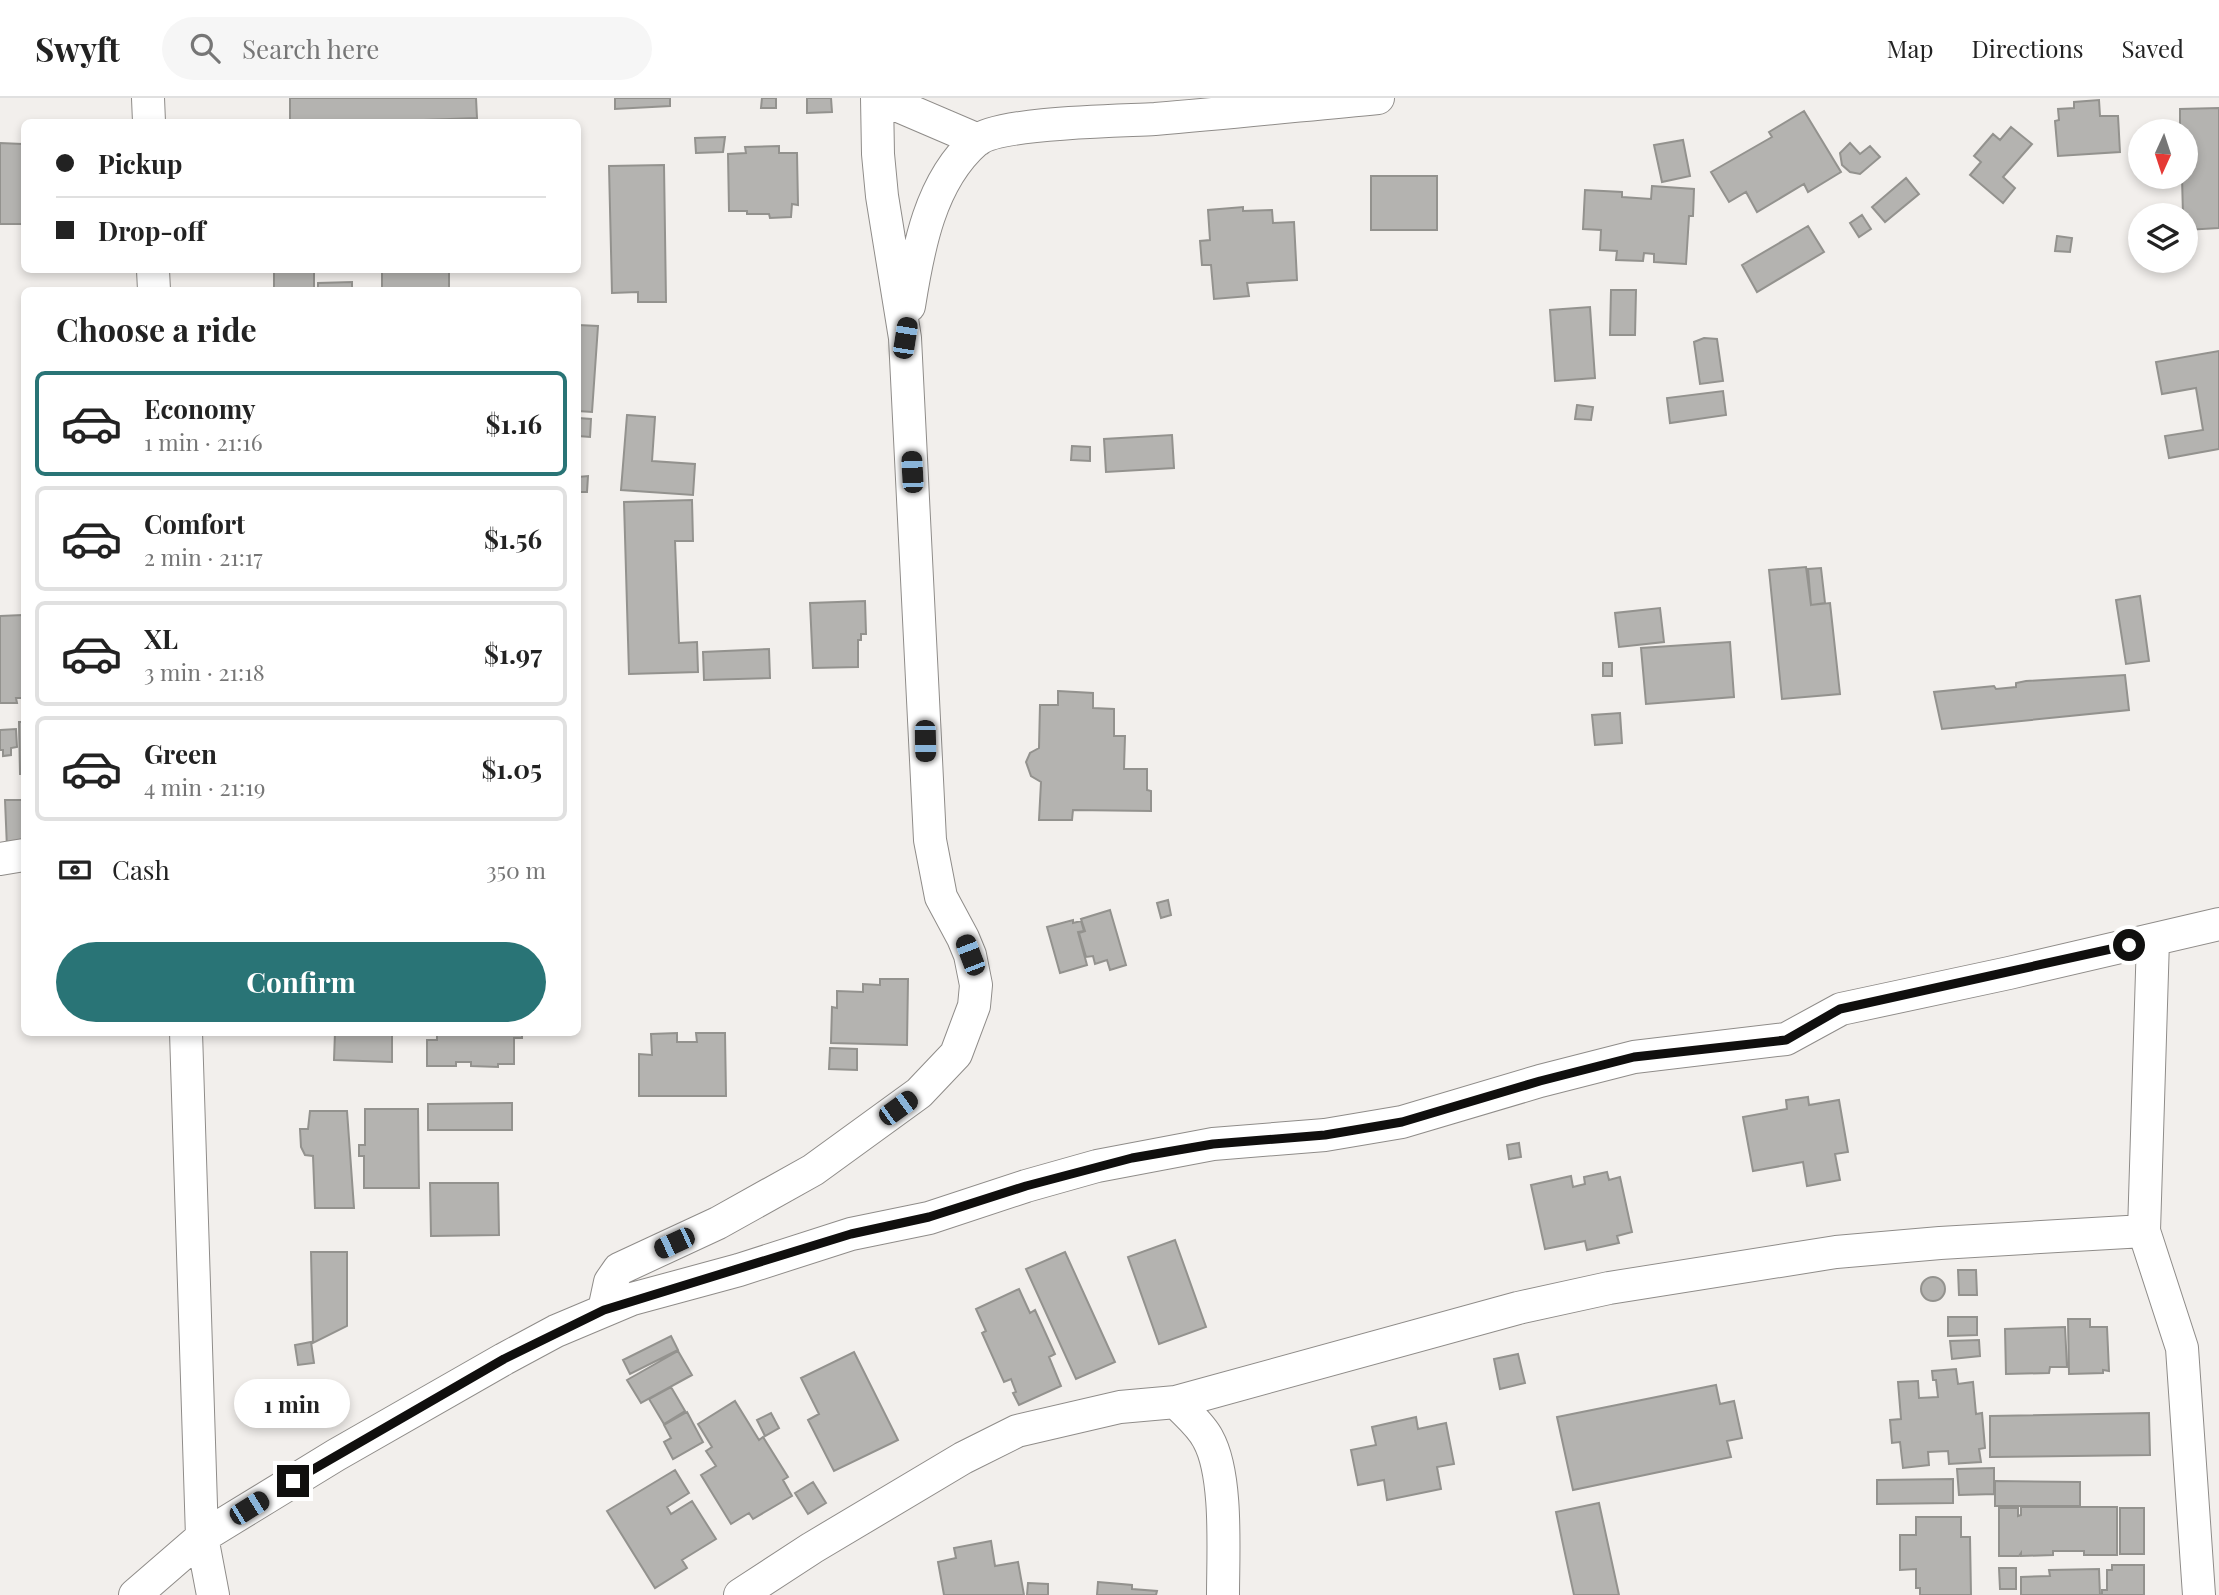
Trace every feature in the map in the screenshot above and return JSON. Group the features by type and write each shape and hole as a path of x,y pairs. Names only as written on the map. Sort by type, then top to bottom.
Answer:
{"street":[{"path":"148,98 149,119"},
{"path":"604,1310 610,1282 619,1269 718,1223 813,1170 919,1093 956,1055 974,1006 976,985 972,964 963,938 941,897 930,840 905,338 878,154 878,98 978,140"},
{"path":"905,338 916,264 937,195 958,162 978,140 1028,127 1154,119 1378,98"},
{"path":"0,859 21,856"},
{"path":"135,1595 202,1537 325,1461 493,1365 556,1331 604,1310 851,1234 929,1217 1097,1166 1213,1144 1325,1135 1402,1122 1540,1081 1634,1057 1786,1040 1840,1009 2219,924"},
{"path":"2153,940 2144,1231 2182,1348 2199,1595"},
{"path":"186,1036 202,1537 213,1595"},
{"path":"740,1595 783,1583 963,1458 1017,1431 1120,1408 1176,1402 1518,1308 1608,1288 1836,1252 2144,1231"},
{"path":"1176,1402 1207,1437 1214,1453 1221,1495 1223,1595"}],"building":[{"path":"290,98 476,98 477,118 290,119"},
{"path":"615,98 670,98 670,106 615,109"},
{"path":"762,98 776,98 776,108 761,108"},
{"path":"807,98 831,98 832,112 807,113"},
{"path":"2099,100 2100,116 2118,116 2120,152 2058,156 2055,121 2059,120 2058,109 2074,108 2074,102"},
{"path":"2219,108 2219,228 2198,229 2198,203 2183,203 2182,189 2198,189 2198,119 2180,119 2180,109"},
{"path":"1804,111 1841,172 1808,192 1804,184 1757,212 1746,192 1729,202 1711,172 1772,137 1769,132"},
{"path":"2011,127 2032,144 2003,177 2015,188 2003,203 1970,175 1981,162 1974,156 1993,134 2000,140"},
{"path":"725,137 723,152 696,153 695,138"},
{"path":"1683,140 1690,176 1662,182 1654,145"},
{"path":"0,143 21,144 21,224 0,224"},
{"path":"1850,143 1860,154 1870,146 1880,157 1860,174 1850,172 1842,165 1840,153"},
{"path":"779,146 779,153 797,153 798,205 792,204 791,217 770,218 769,214 729,211 728,154 746,153 745,147"},
{"path":"664,165 666,302 638,302 638,292 612,293 609,166"},
{"path":"1371,176 1437,176 1437,230 1371,230"},
{"path":"1906,178 1919,194 1885,222 1872,207"},
{"path":"1652,186 1694,189 1693,216 1689,216 1686,264 1654,262 1654,254 1644,253 1643,261 1616,260 1617,251 1600,250 1601,230 1583,229 1585,190 1622,192 1622,197 1651,199"},
{"path":"1243,207 1243,211 1272,210 1273,223 1294,222 1297,280 1247,283 1249,296 1214,299 1211,265 1202,265 1200,241 1210,240 1208,210"},
{"path":"1862,215 1871,229 1859,237 1850,223"},
{"path":"1808,226 1824,252 1757,292 1742,265"},
{"path":"2057,236 2072,238 2070,252 2055,251"},
{"path":"274,273 314,273 314,287 274,287"},
{"path":"382,273 449,273 449,287 382,287"},
{"path":"352,282 352,287 318,287 318,283"},
{"path":"1611,290 1636,290 1635,335 1610,335"},
{"path":"1590,307 1595,378 1555,381 1550,310"},
{"path":"581,325 598,326 592,412 581,411"},
{"path":"1704,338 1717,339 1723,381 1700,384 1694,342"},
{"path":"2219,351 2219,449 2169,458 2165,436 2203,430 2196,388 2162,394 2156,362"},
{"path":"1723,391 1726,415 1670,423 1667,398"},
{"path":"1577,405 1593,407 1591,420 1575,419"},
{"path":"627,415 655,417 652,461 695,464 693,495 621,490"},
{"path":"581,418 591,419 590,437 581,436"},
{"path":"1172,435 1174,468 1106,472 1104,439"},
{"path":"1072,446 1090,447 1090,461 1071,460"},
{"path":"588,476 587,492 581,492 581,477"},
{"path":"692,500 693,541 675,541 679,643 697,642 698,672 629,674 624,502"},
{"path":"1806,567 1811,605 1830,603 1840,694 1782,699 1769,570"},
{"path":"1821,568 1825,603 1811,605 1808,569"},
{"path":"2140,596 2149,661 2126,664 2116,600"},
{"path":"865,601 866,634 861,634 861,640 858,640 858,667 813,668 810,603"},
{"path":"1660,608 1664,642 1619,647 1615,613"},
{"path":"21,615 21,698 16,698 17,703 0,703 0,616"},
{"path":"1730,642 1734,697 1646,704 1641,648"},
{"path":"769,649 770,678 704,680 703,652"},
{"path":"1603,663 1612,663 1612,676 1603,676"},
{"path":"2125,675 2129,710 1942,729 1934,692 1994,686 1996,689 2016,687 2016,683 2026,681"},
{"path":"1058,691 1093,693 1093,708 1114,709 1114,736 1125,736 1124,769 1147,769 1151,811 1073,810 1072,820 1039,820 1041,782 1031,776 1026,762 1030,753 1039,748 1040,705 1058,705"},
{"path":"1620,713 1622,743 1595,745 1592,715"},
{"path":"19,722 21,722 21,774"},
{"path":"16,729 17,747 11,748 11,755 3,756 3,750 0,750 0,730"},
{"path":"5,800 21,800 21,848 7,848"},
{"path":"1168,900 1171,915 1161,918 1157,903"},
{"path":"1110,910 1126,965 1110,970 1107,960 1095,964 1093,956 1086,957 1079,933 1085,931 1081,919"},
{"path":"1073,920 1073,923 1081,921 1084,931 1078,932 1087,965 1060,973 1047,927"},
{"path":"880,979 908,979 907,1045 831,1043 832,1007 837,1008 837,991 863,992 863,984 880,985"},
{"path":"677,1033 677,1042 697,1042 696,1033 725,1033 726,1096 639,1096 639,1054 652,1055 651,1034"},
{"path":"335,1036 392,1036 392,1062 334,1060"},
{"path":"437,1036 522,1036 514,1038 514,1064 498,1064 498,1067 471,1066 471,1062 456,1062 456,1066 427,1066 427,1040 437,1040"},
{"path":"830,1048 857,1049 857,1070 829,1069"},
{"path":"1808,1097 1809,1105 1839,1100 1848,1152 1835,1154 1840,1180 1807,1186 1803,1162 1753,1171 1743,1117 1787,1109 1786,1100"},
{"path":"512,1103 512,1130 428,1130 428,1104"},
{"path":"365,1109 418,1109 419,1188 364,1188 364,1156 359,1156 359,1145 365,1145"},
{"path":"310,1111 347,1111 354,1208 315,1208 313,1156 305,1155 301,1147 300,1129 308,1129"},
{"path":"1519,1143 1521,1157 1509,1159 1507,1145"},
{"path":"1607,1172 1609,1180 1620,1177 1632,1232 1617,1236 1619,1243 1587,1250 1585,1241 1545,1249 1531,1185 1571,1176 1573,1187 1585,1184 1584,1177"},
{"path":"430,1183 498,1183 499,1235 431,1236"},
{"path":"1175,1240 1206,1327 1159,1344 1128,1257"},
{"path":"311,1252 347,1252 347,1326 313,1343"},
{"path":"1065,1252 1115,1362 1076,1379 1026,1269"},
{"path":"1958,1270 1976,1270 1977,1295 1959,1295"},
{"path":"1933,1277 1942,1280 1945,1289 1942,1298 1933,1301 1924,1298 1921,1289 1924,1280"},
{"path":"1019,1289 1030,1313 1035,1310 1055,1354 1049,1357 1061,1386 1019,1405 1013,1393 1016,1392 1011,1379 1004,1382 982,1333 986,1331 976,1309"},
{"path":"1948,1317 1977,1317 1977,1335 1948,1336"},
{"path":"2068,1319 2090,1319 2090,1327 2107,1327 2109,1371 2069,1374"},
{"path":"2065,1327 2067,1367 2050,1367 2049,1373 2006,1374 2005,1329"},
{"path":"671,1336 678,1350 630,1374 623,1360"},
{"path":"1979,1340 1980,1356 1952,1359 1950,1341"},
{"path":"311,1342 314,1363 298,1365 295,1345"},
{"path":"678,1351 692,1375 641,1403 627,1380"},
{"path":"854,1352 898,1440 834,1471 808,1420 819,1414 801,1378"},
{"path":"1518,1354 1525,1383 1500,1389 1494,1359"},
{"path":"1956,1369 1958,1384 1973,1382 1976,1414 1982,1413 1985,1448 1979,1449 1981,1462 1949,1464 1948,1451 1928,1452 1929,1465 1903,1468 1900,1442 1892,1443 1890,1420 1901,1419 1898,1382 1918,1381 1919,1398 1938,1397 1932,1371"},
{"path":"1716,1385 1720,1404 1734,1401 1742,1438 1727,1441 1731,1457 1573,1490 1557,1417"},
{"path":"671,1387 685,1411 664,1424 649,1399"},
{"path":"735,1401 759,1440 763,1437 788,1477 783,1480 792,1496 753,1519 749,1513 731,1524 701,1475 716,1466 706,1451 712,1447 698,1424"},
{"path":"687,1412 703,1442 673,1459 664,1442 671,1438 664,1425"},
{"path":"771,1413 779,1428 765,1436 757,1420"},
{"path":"2149,1413 2150,1455 1990,1457 1990,1416"},
{"path":"1416,1417 1418,1429 1446,1423 1454,1464 1437,1467 1441,1489 1387,1500 1384,1480 1358,1485 1351,1450 1376,1445 1372,1427"},
{"path":"1994,1468 1994,1494 1959,1495 1957,1469"},
{"path":"675,1470 689,1493 667,1507 671,1514 692,1501 716,1539 682,1560 687,1568 655,1588 607,1511"},
{"path":"1953,1479 1953,1503 1877,1504 1877,1480"},
{"path":"1995,1481 2080,1482 2080,1506 1995,1506"},
{"path":"813,1482 826,1503 808,1514 795,1493"},
{"path":"1599,1503 1619,1595 1574,1595 1556,1512"},
{"path":"2021,1507 2117,1507 2117,1555 2053,1551 2053,1555 2021,1556 2021,1553 2019,1556 1999,1556 1999,1508 2018,1508 2018,1516 2021,1515"},
{"path":"2120,1508 2144,1508 2144,1554 2120,1554"},
{"path":"1916,1517 1961,1517 1961,1537 1970,1537 1971,1595 1920,1595 1920,1588 1916,1588 1916,1569 1900,1570 1900,1535 1916,1535"},
{"path":"991,1541 995,1566 1018,1562 1024,1595 944,1595 938,1562 956,1558 954,1548"},
{"path":"2112,1565 2144,1565 2144,1595 2102,1595 2102,1590 2107,1590 2107,1570 2112,1570"},
{"path":"1999,1568 2016,1568 2016,1589 2000,1589"},
{"path":"2099,1569 2100,1595 2021,1595 2021,1577 2050,1576 2049,1570"},
{"path":"1098,1582 1132,1585 1132,1589 1157,1591 1156,1595 1097,1595"},
{"path":"1028,1583 1048,1584 1048,1595 1027,1595"}],"route":[{"path":"293,1481 556,1331 632,1299 739,1270 851,1234 929,1217 1026,1186 1132,1158 1213,1144 1325,1135 1402,1122 1540,1081 1634,1057 1786,1040 1840,1009 2129,945"}]}
